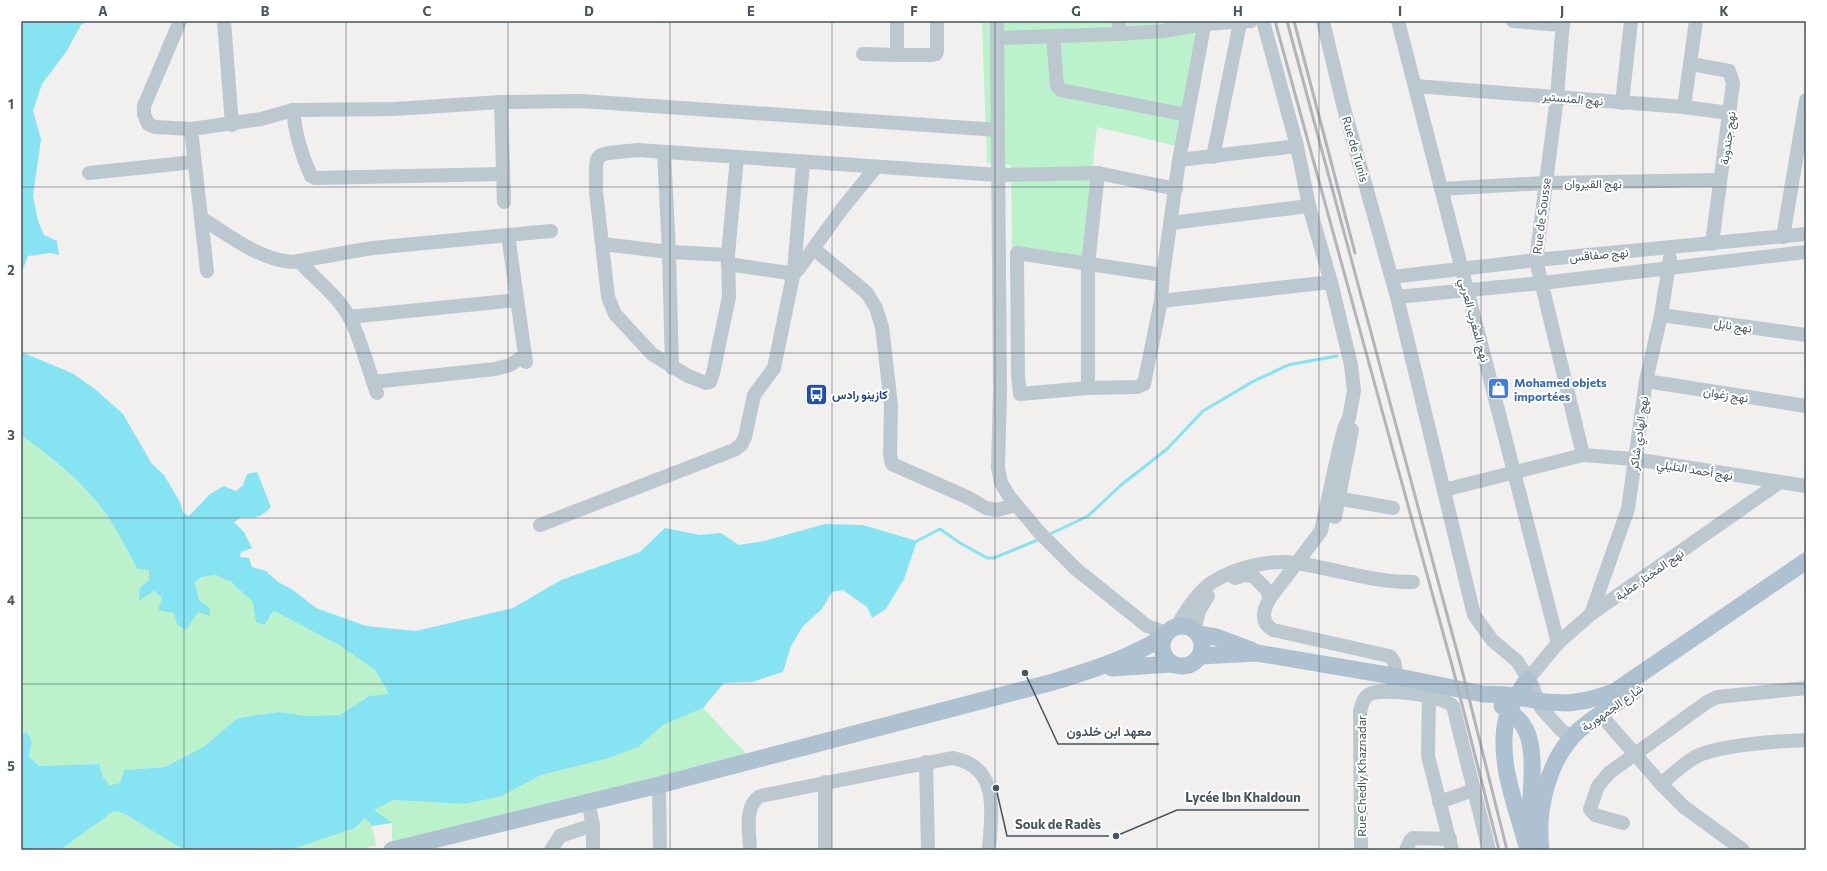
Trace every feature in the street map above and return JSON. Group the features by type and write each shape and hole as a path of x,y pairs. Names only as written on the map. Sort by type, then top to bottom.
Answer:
{"main road":[{"path":"392,850 659,785 1053,682 1096,669 1126,657 1170,632 1185,626 1196,632 1263,654 1399,677 1483,694 1569,703 1588,700 1614,692 1806,561"},
{"name":"شارع الجمهورية","path":"1541,850 1540,837 1542,803 1552,771 1575,734 1600,714 1702,643 1746,602"},
{"path":"1170,632 1162,643 1162,651 1172,664"},
{"path":"1096,669 1172,664 1188,666 1195,662 1200,656 1202,649 1202,641 1196,632"},
{"path":"1200,656 1263,654"},
{"path":"1528,678 1512,704 1508,716 1504,741 1508,775 1528,850"},
{"path":"1483,694 1512,712 1525,728 1532,750 1528,850"}],"street":[{"path":"180,21 144,106 144,114 148,124 155,127 191,129 232,124 273,117 293,110 394,109 501,102 605,102 998,130"},
{"path":"224,21 232,124"},
{"path":"897,21 897,55"},
{"path":"863,54 936,54 937,21"},
{"path":"997,21 1000,391 998,468 1001,482 1016,505 1050,544 1116,602 1148,626 1170,632 1210,584 1222,577 1260,564 1296,566 1372,579 1413,582"},
{"path":"1263,21 1297,146 1309,206 1331,282 1354,384 1349,418 1352,430 1334,498 1335,518 1327,539 1296,566 1270,598 1265,607 1264,618 1268,627 1273,630 1383,654 1392,658 1395,667 1392,691 1446,700 1453,706 1489,850"},
{"name":"Rue de Tunis","path":"1323,21 1343,105 1392,277 1474,615 1492,640 1517,661 1528,678 1541,708 1550,719 1561,730 1575,734"},
{"name":"نهج المغرب العربي","path":"1398,21 1558,643"},
{"path":"1513,21 1563,23"},
{"path":"1622,103 1631,21"},
{"path":"1684,107 1696,21"},
{"path":"997,38 1053,36 1119,28 1204,22 1245,22 1213,157"},
{"path":"1163,275 1058,258 1017,254 1019,392 1022,394 1088,388 1141,386 1144,384 1161,301 1163,275 1179,160 1204,22"},
{"name":"Rue de Sousse","path":"1563,23 1557,97 1536,260 1583,455"},
{"path":"1053,36 1057,86 1060,90 1187,115"},
{"name":"نهج جندوبة","path":"1691,64 1726,70 1731,73 1733,83 1712,244"},
{"name":"نهج المنستير","path":"1415,86 1684,107 1730,113"},
{"path":"1783,237 1806,100"},
{"path":"501,102 504,202"},
{"path":"293,110 295,131 301,155 311,176 315,178 503,174"},
{"path":"191,129 207,271"},
{"path":"1179,160 1297,146"},
{"path":"737,157 728,259 729,297 722,337 712,379 710,382 706,383 672,368 652,354 614,314 608,297 596,192 597,159 601,155 620,151 664,152 737,157 802,163 998,175 1098,173 1176,189"},
{"path":"664,152 669,252 672,368"},
{"path":"89,173 194,162"},
{"path":"540,525 734,450 741,445 745,437 756,389 769,378 774,368 794,272 802,163"},
{"path":"603,244 728,259 788,273 794,272 801,267 842,208 876,167"},
{"path":"1088,388 1088,264 1098,173"},
{"name":"نهج القيروان","path":"1441,189 1545,183 1720,180"},
{"path":"1171,223 1309,206"},
{"path":"201,218 266,257 280,261 299,261 372,248 551,231"},
{"name":"نهج صفاقس","path":"1392,277 1536,260 1806,234"},
{"path":"299,261 330,293 350,317 375,388 495,369 510,365 526,358 508,235"},
{"name":"نهج الهادي شاكر","path":"1591,614 1626,518 1646,381 1661,315 1672,247"},
{"path":"814,249 867,293 876,308 882,327 891,404 890,454 892,464 969,498 986,508 997,510 1016,505"},
{"name":"نهج صفاقس","path":"1397,297 1467,289 1542,283 1669,266 1806,252"},
{"path":"1161,301 1331,282"},
{"path":"350,317 517,300"},
{"name":"نهج نابل","path":"1661,315 1806,335"},
{"name":"نهج زغوان","path":"1646,381 1806,406"},
{"name":"نهج أحمد التليلي","path":"1444,490 1583,455 1634,459 1806,486"},
{"name":"نهج المختار عطية","path":"1528,678 1558,643 1591,614 1780,482"},
{"path":"1334,498 1393,508"},
{"path":"1196,632 1199,611 1205,598 1215,588 1228,580 1244,575 1253,576 1266,589 1270,598"},
{"path":"1622,823 1594,815 1591,812 1591,805 1602,780 1634,753 1707,702 1717,697 1806,688"},
{"name":"Rue Chedly Khaznadar","path":"1361,850 1360,711 1362,702 1367,695 1378,691 1392,691"},
{"path":"1406,850 1410,840 1413,838 1451,844 1428,756 1429,697"},
{"path":"1600,714 1661,784 1684,807 1742,850"},
{"path":"1661,784 1690,761 1707,753 1738,747 1806,740"},
{"path":"750,850 750,811 756,799 764,795 945,758 959,759 971,764 983,777 989,788 992,801 989,850"},
{"path":"926,762 928,850"},
{"path":"824,782 824,850"},
{"path":"659,785 660,850"},
{"path":"1439,802 1474,790"},
{"path":"588,802 592,825 593,850"},
{"path":"551,850 560,836 592,825"}],"green space":[{"path":"982,21 1202,21 1180,147 1097,127 1082,257 1012,247 1011,165 987,163"},
{"path":"21,435 48,455 73,477 96,501 115,528 137,569 149,569 149,580 140,588 151,591 161,597 167,611 174,613 186,630 198,611 210,616 210,608 199,600 195,582 205,577 216,575 229,581 270,619 274,611 339,645 375,670 390,695 369,696 340,715 308,716 278,712 238,718 203,747 165,767 124,770 120,783 110,785 103,777 99,764 39,766 29,757 32,742 27,732 21,733"},
{"path":"703,708 754,762 392,846 392,823 373,810 393,800 464,804 500,797 541,775 606,759 637,747 663,725"},
{"path":"114,811 125,814 184,850 60,850"},
{"path":"365,818 372,826 376,845 358,850 290,850 355,828"}],"water":[{"path":"21,21 87,21 81,25 66,52 42,84 33,111 41,139 33,196 38,221 44,235 57,241 59,255 51,253 28,256 21,274"},
{"path":"21,352 72,373 95,389 123,414 152,464 164,475 180,502 183,513 189,516 210,494 224,486 236,491 243,485 247,474 257,472 271,507 258,516 251,518 242,517 234,522 244,532 252,548 241,552 240,557 249,558 252,567 266,571 278,582 293,590 316,608 366,626 416,631 513,608 561,580 640,552 665,528 700,535 721,533 739,545 764,541 825,524 863,525 917,541 904,579 886,609 872,618 867,607 843,590 832,592 822,609 803,626 791,646 783,672 752,682 724,683 703,708 663,725 638,747 606,759 541,775 500,797 464,804 393,800 374,810 392,823 372,826 365,818 355,828 290,850 261,848 252,850 184,850 125,814 114,811 60,850 21,850 21,734 27,732 32,742 29,757 39,766 99,764 103,777 110,785 120,783 124,770 165,767 203,747 238,718 278,712 308,716 340,715 369,696 389,694 375,670 339,645 274,611 264,625 256,622 253,602 231,582 216,575 202,577 195,582 199,600 210,608 210,616 198,612 186,630 177,624 174,613 158,610 162,598 154,591 139,601 140,588 149,580 149,570 137,569 115,528 85,488 48,455 21,435"}],"waterway":[{"path":"1048,535 1088,516 1121,485 1167,449 1203,411 1252,382 1288,365 1337,356"},
{"path":"917,541 940,529 960,543 987,558 994,558 1040,539"}],"railway":[{"path":"1275,21 1453,669 1499,850"},
{"path":"1287,21 1462,670 1507,850"},
{"path":"1294,21 1355,253"}],"place":[{"name":"Mohamed objets importées","path":"1498,389"},
{"name":"كازينو رادس","path":"816,394"},
{"name":"معهد ابن خلدون","path":"1025,673"},
{"name":"Souk de Radès","path":"996,788"},
{"name":"Lycée Ibn Khaldoun","path":"1116,836"}]}
